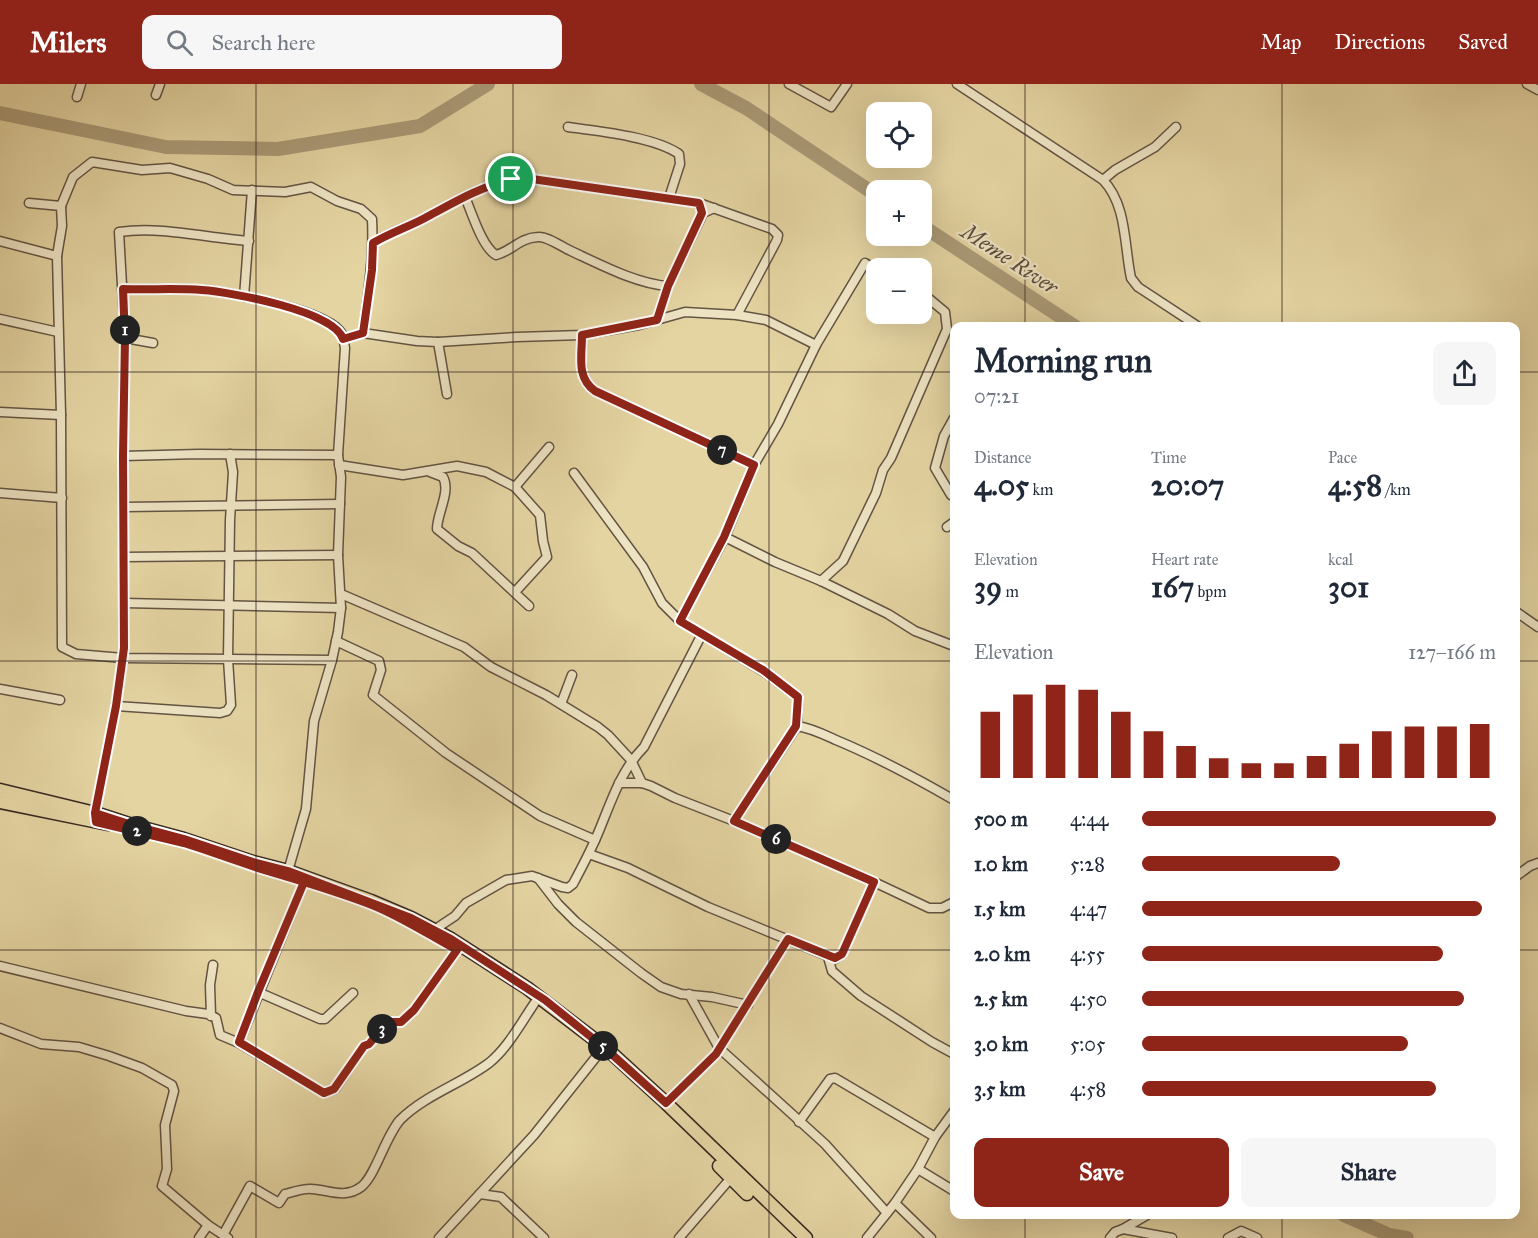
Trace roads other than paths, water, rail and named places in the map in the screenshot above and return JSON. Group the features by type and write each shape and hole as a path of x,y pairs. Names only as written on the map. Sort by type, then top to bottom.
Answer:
{"main road":[{"path":"0,790 184,843 373,905 408,921 536,1001 600,1052 656,1103 730,1179 796,1238"},
{"path":"0,802 96,817 184,839 288,871 371,901 434,930 545,1000 606,1049 666,1103 806,1238"}],"street":[{"path":"77,97 81,84"},
{"path":"156,95 160,84"},
{"path":"789,84 831,107 847,84"},
{"path":"1527,84 1538,90"},
{"path":"963,86 1110,186 1119,204 1131,278 1138,287 1191,322"},
{"path":"568,127 634,138 669,148 679,154 680,164 669,198"},
{"path":"1103,180 1115,170 1155,147 1176,127"},
{"path":"332,660 123,658 76,654 62,647 61,415 57,256 62,226 61,206 73,177 92,162 142,170 170,168 208,179 233,190 285,192 311,187 337,201 361,209 372,219 373,243 372,270 363,333"},
{"path":"373,243 490,185 511,179 525,178 699,203 772,229 777,235 777,240 737,315"},
{"path":"244,297 252,190"},
{"path":"465,197 483,239 490,252 496,255 523,239 541,236 604,266 653,285 668,286"},
{"path":"29,203 61,206"},
{"path":"657,320 668,286 702,213 699,203"},
{"path":"702,213 714,208"},
{"path":"96,817 123,658 125,338 120,232 191,234 249,241"},
{"path":"0,241 57,256"},
{"path":"680,621 724,537 754,465 778,424 816,345 866,264"},
{"path":"123,289 203,290 282,305 319,318 338,329 343,339 345,348 338,455 341,477 338,555 341,608 332,660 314,721 306,809 288,871"},
{"path":"821,580 843,561 876,493 883,470 891,458 946,329 945,312 932,301"},
{"path":"343,339 363,333 438,342 582,335 685,312 737,315 766,320 816,345"},
{"path":"0,319 58,332"},
{"path":"582,335 582,374 585,381 595,391 754,465"},
{"path":"125,338 153,343"},
{"path":"438,342 447,394"},
{"path":"0,412 61,415"},
{"path":"950,425 944,436 936,468 950,491"},
{"path":"515,487 549,447"},
{"path":"116,706 220,713 227,711 231,705 228,659 233,472 230,454"},
{"path":"123,456 338,455"},
{"path":"339,465 403,475 457,466 486,472 515,487 540,515 547,557 515,592"},
{"path":"430,472 443,477 446,482 437,530 458,546 472,553 529,606"},
{"path":"574,473 643,567 662,603 680,621 763,670 798,697 796,726 734,821"},
{"path":"0,493 62,498"},
{"path":"124,507 340,504"},
{"path":"724,537 775,562 821,580 888,614 915,631 950,644"},
{"path":"124,558 338,555"},
{"path":"341,594 464,647 491,667 561,704 608,735 631,760 642,783"},
{"path":"125,603 341,608"},
{"path":"1520,614 1538,627"},
{"path":"434,930 455,916 466,903 506,880 523,876 538,877 568,888 573,884 589,854 619,783 631,760 644,747 702,634"},
{"path":"336,641 378,661 381,670 373,694 446,753 540,816 595,840"},
{"path":"561,704 572,675"},
{"path":"0,690 60,700"},
{"path":"796,726 806,727 856,748 950,798"},
{"path":"619,783 642,783 734,821 929,908 942,908 950,904"},
{"path":"589,854 628,868 708,907 835,958 842,954 874,882"},
{"path":"1520,873 1538,863"},
{"path":"538,877 558,904 576,922 661,987 689,994 733,1000 747,1005"},
{"path":"239,1042 304,882"},
{"path":"666,1103 711,1059 788,939"},
{"path":"0,966 211,1016 216,1018 220,1035 239,1042 324,1093 334,1089 364,1046 369,1044 388,1022 401,1022 414,1010 457,950"},
{"path":"828,957 832,971 861,996 950,1052"},
{"path":"211,1016 210,985 213,965"},
{"path":"258,992 320,1019 325,1018 353,993"},
{"path":"689,994 719,1048 825,1144 887,1213"},
{"path":"0,1028 40,1044 79,1047 110,1056 142,1068 171,1084 174,1091 165,1125 167,1169 162,1186 207,1225 225,1236 250,1186 279,1203 285,1194 305,1189 339,1194 360,1188 367,1180 390,1134 400,1120 452,1084 491,1062 536,1001"},
{"path":"439,1238 534,1135 600,1052"},
{"path":"799,1122 830,1079 835,1078 935,1137"},
{"path":"867,1238 895,1203 950,1116"},
{"path":"918,1169 950,1189"},
{"path":"679,1238 730,1179"},
{"path":"480,1194 501,1197 544,1238"},
{"path":"895,1203 931,1238"},
{"path":"1110,1238 1114,1232 1141,1219"},
{"path":"199,1238 207,1225"},
{"path":"1123,1229 1172,1238"},
{"path":"1228,1238 1241,1231 1257,1238"}],"waterway":[{"path":"0,113 166,147 278,149 420,126 488,84"},
{"name":"Meme River","path":"701,84 746,108 866,188"},
{"name":"Meme River","path":"932,232 1068,322"},
{"name":"Meme River","path":"1353,1219 1389,1235 1407,1238"}]}
